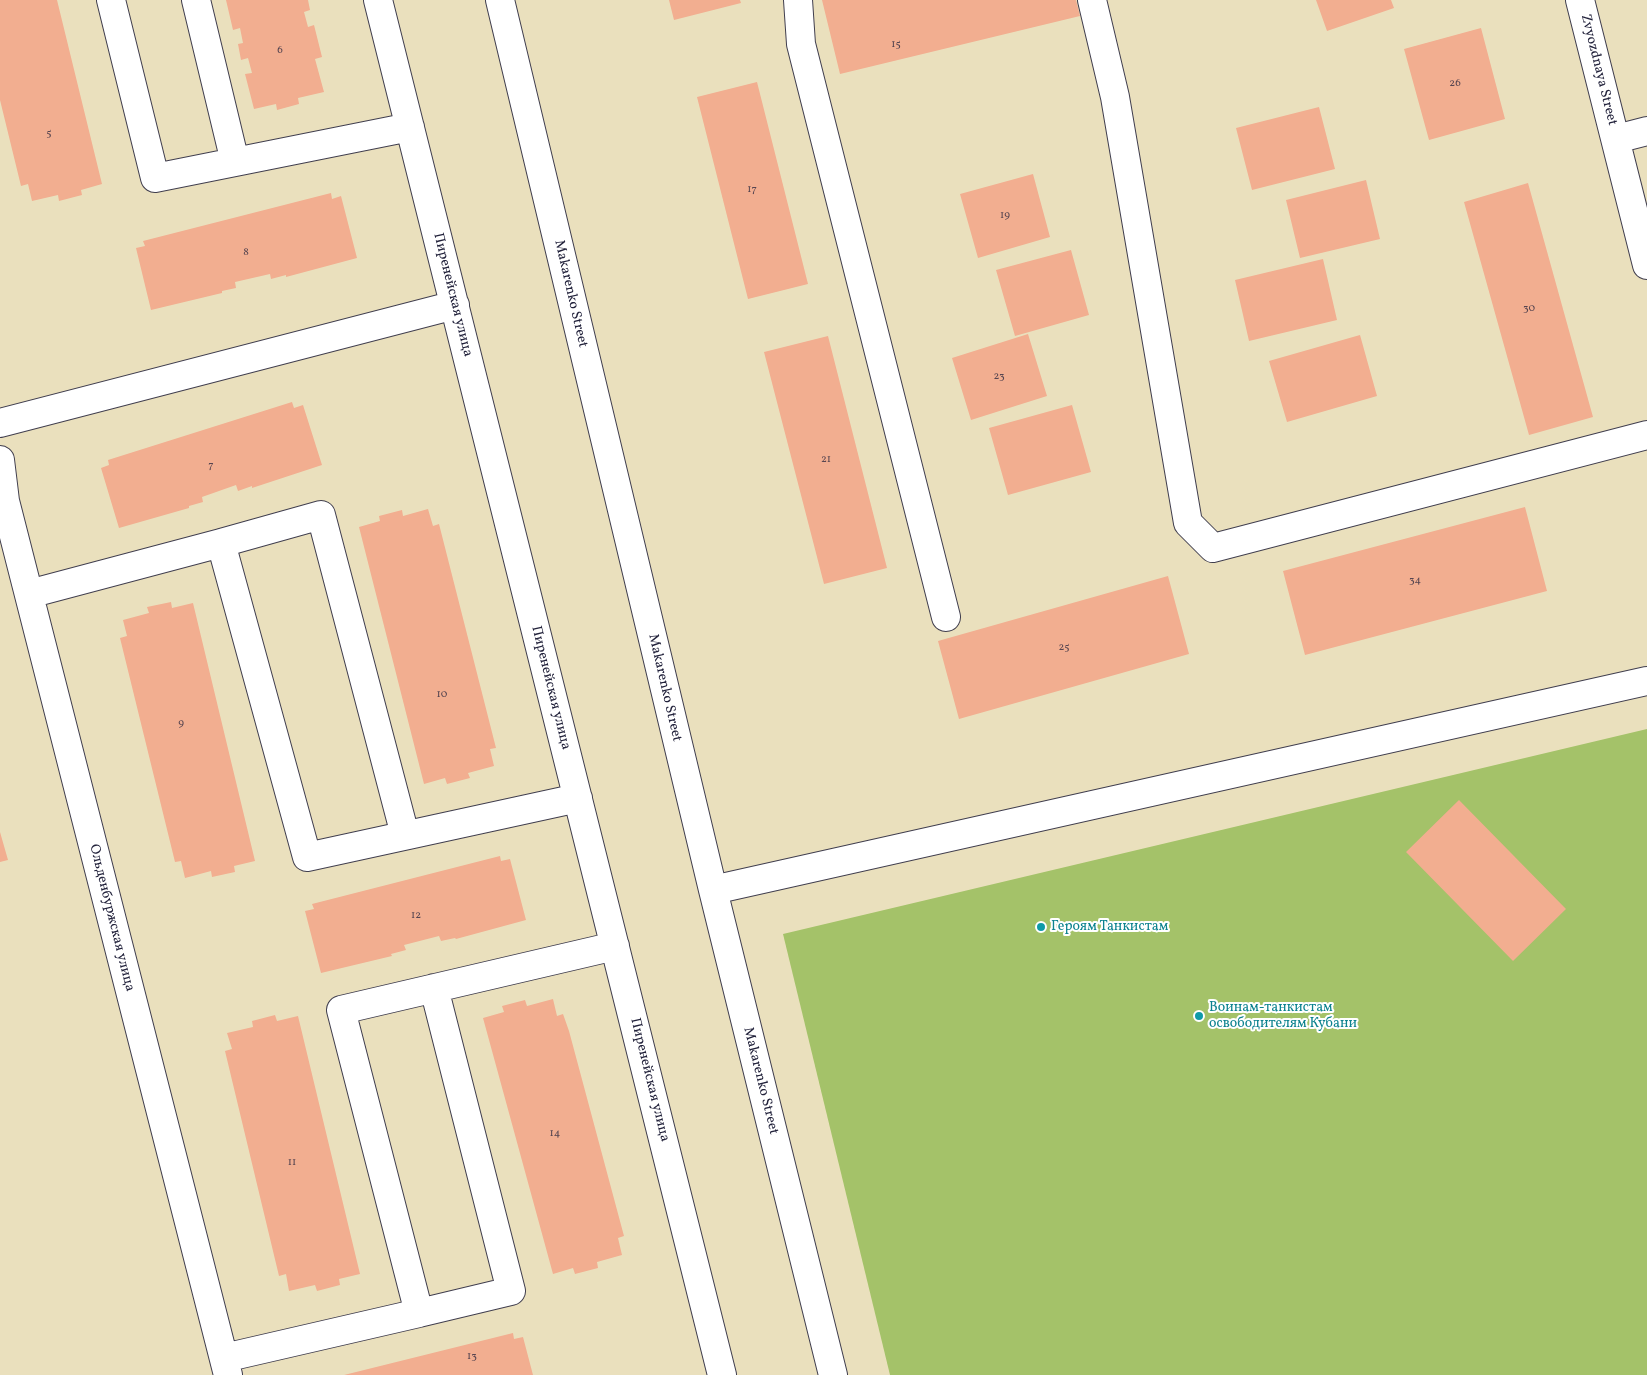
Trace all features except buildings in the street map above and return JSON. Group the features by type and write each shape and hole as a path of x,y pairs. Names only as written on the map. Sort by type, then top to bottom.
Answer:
{"street":[{"path":"111,0 155,178 410,127"},
{"path":"196,0 235,162"},
{"name":"Пиренейская улица","path":"378,0 722,1375"},
{"name":"Makarenko Street","path":"500,0 713,890 833,1375"},
{"path":"798,0 801,44 946,617"},
{"path":"1092,0 1115,97 1188,523 1213,548 1647,435"},
{"name":"Zvyozdnaya Street","path":"1580,0 1647,265"},
{"name":"Zvyozdnaya Street","path":"1616,139 1647,131"},
{"path":"0,423 455,305"},
{"name":"Ольденбуржская улица","path":"0,460 5,501 226,1367"},
{"path":"29,594 221,544 321,515 406,835"},
{"path":"221,544 307,857 578,798"},
{"path":"713,890 1647,681"},
{"path":"419,1313 341,1010 615,946"},
{"path":"226,1367 419,1313 511,1291 434,988"}],"green space":[{"path":"1647,729 1647,1375 890,1375 783,934"}],"place":[{"name":"Героям Танкистам","path":"1041,927"},
{"name":"Воинам-танкистам освободителям Кубани","path":"1199,1016"}]}
